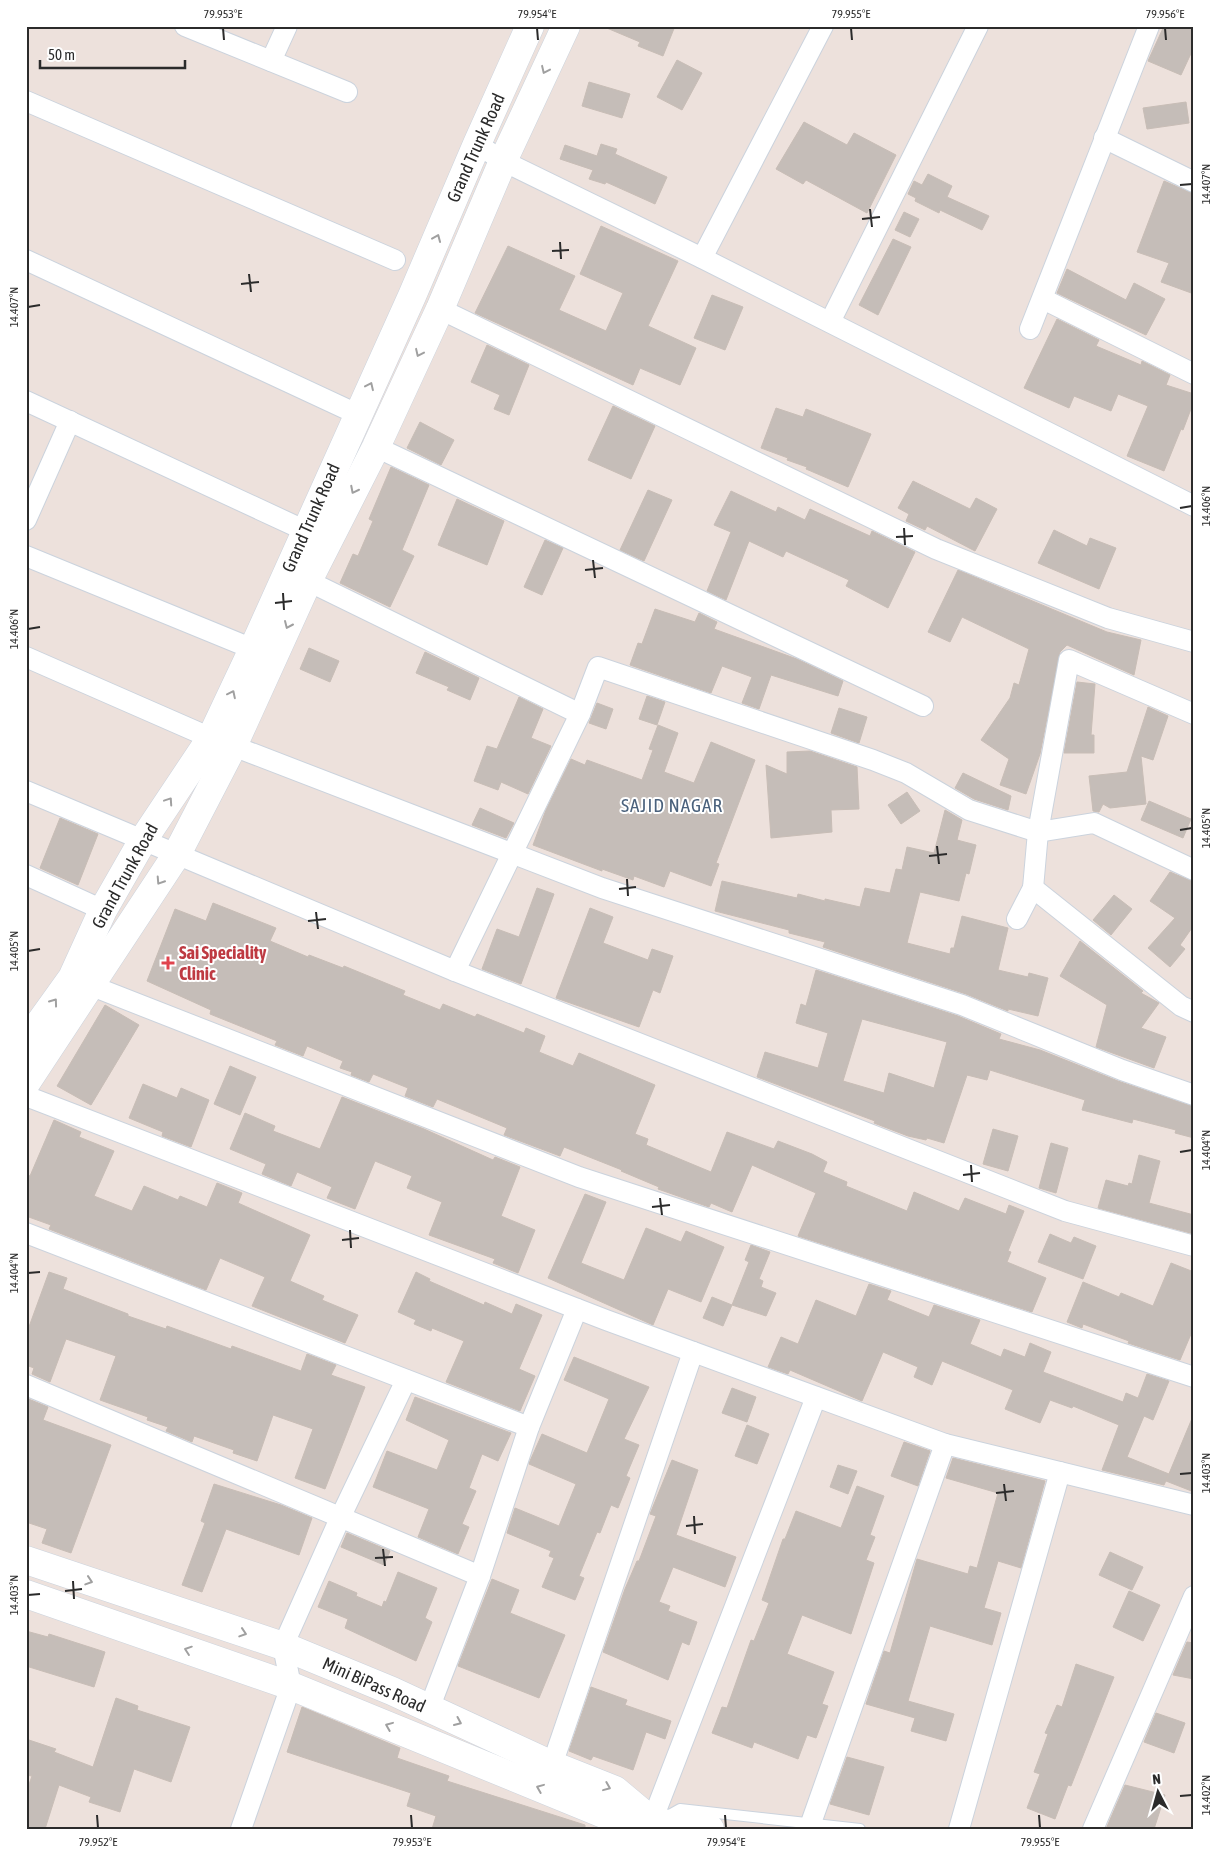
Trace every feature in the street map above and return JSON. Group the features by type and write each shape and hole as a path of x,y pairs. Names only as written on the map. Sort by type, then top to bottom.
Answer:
{"main road":[{"name":"Grand Trunk Road","path":"29,1032 72,978 103,910 143,840 222,742 253,649 357,414 412,296 476,144 530,26"},
{"path":"26,1084 177,854 222,742 308,581 376,447 440,309 503,161 566,26"},
{"name":"Mini BiPass Road","path":"26,1560 283,1646 392,1691 552,1765 615,1790 657,1824"},
{"path":"26,1594 291,1686 609,1823 657,1824 710,1829"}],"street":[{"path":"185,26 347,92"},
{"path":"271,61 287,26"},
{"path":"702,258 823,26"},
{"path":"830,322 978,26"},
{"path":"1030,329 1149,26"},
{"path":"26,101 395,260"},
{"path":"1104,138 1194,182"},
{"path":"476,144 503,161 702,258 1194,506"},
{"path":"26,260 357,414"},
{"path":"1042,299 1194,374"},
{"path":"440,309 936,549 1108,618 1194,642"},
{"path":"26,401 306,531"},
{"path":"26,520 70,421"},
{"path":"376,447 923,706"},
{"path":"26,556 253,649"},
{"path":"308,581 580,714"},
{"path":"26,657 222,742 602,888 962,1005 1122,1070 1194,1095"},
{"path":"1017,919 1032,888 1038,832 1069,660 1194,714"},
{"path":"454,971 580,714 598,667 873,760 906,773 969,810 1038,832 1094,822 1194,870"},
{"path":"26,791 454,971 1065,1211 1194,1246"},
{"path":"26,875 103,910"},
{"path":"1032,888 1181,1006 1194,1012"},
{"path":"92,986 579,1177 1194,1378"},
{"path":"26,1096 577,1310 945,1444 1194,1505"},
{"path":"26,1233 529,1427"},
{"path":"430,1709 480,1576 529,1427 577,1310"},
{"path":"552,1765 693,1352"},
{"path":"241,1829 291,1686 283,1646 341,1516 406,1380"},
{"path":"26,1385 480,1576"},
{"path":"657,1824 816,1397"},
{"path":"811,1823 945,1444"},
{"path":"960,1829 1060,1472"},
{"path":"1093,1829 1194,1596"}],"lane":[{"path":"657,1824 680,1809 860,1829"}],"building":[{"path":"602,26 675,26 663,56 638,46 640,42"},
{"path":"1164,26 1194,26 1194,47 1181,75 1148,61"},
{"path":"677,60 702,73 682,110 657,97"},
{"path":"589,82 630,94 622,118 582,106"},
{"path":"1186,102 1189,123 1147,129 1143,108"},
{"path":"804,122 847,145 854,133 896,155 867,213 806,180 803,184 776,169"},
{"path":"601,144 617,149 615,154 667,177 655,204 606,182 605,184 589,179 593,170 560,159 565,145 597,156"},
{"path":"928,174 952,186 947,197 989,216 982,230 940,210 939,213 915,201 916,198 908,194 914,181 922,185"},
{"path":"1164,181 1194,194 1194,294 1161,282 1169,263 1137,252"},
{"path":"904,212 919,219 910,237 895,230"},
{"path":"601,226 678,261 648,326 696,348 680,385 640,368 633,385 475,313 508,246 575,276 559,310 606,331 623,293 580,274"},
{"path":"893,239 911,247 878,315 859,305"},
{"path":"1067,269 1126,300 1134,283 1165,299 1146,335 1057,293"},
{"path":"712,295 743,307 725,350 694,338"},
{"path":"1057,319 1099,340 1096,346 1141,365 1142,361 1170,375 1166,385 1194,394 1194,401 1183,430 1181,429 1164,471 1127,456 1148,406 1118,394 1111,411 1074,396 1069,408 1024,388"},
{"path":"487,345 529,365 509,415 494,409 500,395 471,382"},
{"path":"613,406 655,426 631,479 588,460"},
{"path":"776,408 803,417 806,409 871,434 848,487 806,469 807,467 787,460 788,458 761,448"},
{"path":"420,422 454,440 441,465 407,448"},
{"path":"391,467 429,485 402,550 414,556 390,607 340,583 353,554 358,556 373,521 369,519"},
{"path":"913,481 970,509 976,498 997,509 975,551 927,526 925,530 906,521 909,514 898,508"},
{"path":"648,490 672,500 644,561 620,550"},
{"path":"731,491 776,512 778,507 805,520 810,509 870,536 872,531 915,552 888,608 846,586 849,580 786,551 783,557 749,541 726,600 707,591 731,532 714,525"},
{"path":"457,499 504,521 487,565 438,545"},
{"path":"1054,530 1087,546 1090,538 1116,548 1099,589 1038,563"},
{"path":"545,540 563,548 542,595 524,587"},
{"path":"958,570 1107,632 1141,640 1134,675 1067,645 1060,652 1040,754 1026,794 1000,785 1009,759 981,740 1010,698 1014,683 1019,685 1029,649 962,617 950,642 928,632"},
{"path":"655,609 695,622 699,613 717,622 714,629 797,659 843,681 838,696 771,675 759,709 742,703 752,677 722,666 711,693 630,665 638,643 642,644"},
{"path":"309,648 339,661 330,682 300,669"},
{"path":"425,652 479,678 470,700 447,690 449,687 416,673"},
{"path":"1077,682 1095,684 1091,735 1094,735 1094,753 1064,753"},
{"path":"647,696 665,702 657,725 639,719"},
{"path":"519,697 543,709 531,738 551,746 528,794 501,782 498,790 474,781 487,746 497,749"},
{"path":"597,703 613,709 606,729 589,723"},
{"path":"1148,707 1168,716 1153,760 1141,756 1146,804 1110,808 1103,804 1099,812 1093,811 1089,776 1127,772"},
{"path":"839,708 867,717 859,743 831,733"},
{"path":"658,725 678,733 664,772 694,783 711,742 755,760 716,863 719,864 711,886 670,871 664,887 634,876 633,880 602,869 602,871 533,845 546,810 571,759 585,765 587,760 642,780 653,750 649,749"},
{"path":"810,751 857,767 859,809 831,810 832,832 771,838 766,765 787,774 787,752"},
{"path":"963,773 1011,796 1008,810 974,799 955,788"},
{"path":"907,792 920,811 901,824 888,805"},
{"path":"1149,801 1191,819 1183,838 1141,820"},
{"path":"480,808 514,823 506,838 472,825"},
{"path":"945,810 962,820 957,840 976,845 969,874 966,873 959,901 920,892 907,943 950,954 951,948 954,948 962,916 1008,928 998,970 1028,977 1029,973 1048,978 1038,1016 1008,1009 1008,1011 966,994 823,947 825,942 789,933 789,930 715,911 722,881 797,898 798,894 860,907 865,888 890,893 896,869 902,870 907,847 934,853"},
{"path":"60,818 98,834 78,885 40,868"},
{"path":"1170,872 1194,882 1194,925 1180,945 1185,949 1170,967 1148,948 1175,918 1150,901"},
{"path":"537,888 554,894 521,984 482,969 497,929 519,937"},
{"path":"1114,895 1132,909 1111,935 1093,920"},
{"path":"213,903 276,928 270,941 308,957 309,955 343,968 344,966 405,991 403,995 440,1010 443,1004 475,1017 477,1014 524,1033 526,1028 545,1036 539,1052 573,1066 579,1053 655,1085 635,1134 648,1139 646,1145 711,1172 727,1132 774,1149 778,1141 812,1154 827,1162 823,1172 847,1182 846,1186 907,1211 914,1192 959,1211 965,1198 1006,1214 1009,1205 1024,1211 1008,1251 1011,1252 1007,1262 1046,1278 1032,1312 798,1236 816,1193 752,1165 732,1212 711,1203 709,1207 658,1189 659,1187 622,1170 564,1147 560,1156 504,1135 507,1128 437,1099 433,1107 405,1096 408,1088 373,1074 369,1082 351,1075 352,1072 340,1068 343,1061 307,1046 303,1056 275,1045 277,1041 210,1014 211,1010 147,981 175,909 206,921"},
{"path":"590,908 613,917 603,943 648,960 652,949 673,956 660,993 653,990 639,1027 556,998"},
{"path":"1080,941 1143,991 1141,993 1159,1003 1141,1028 1166,1037 1154,1068 1096,1047 1107,1005 1060,976"},
{"path":"816,970 958,1016 1001,1034 999,1039 1040,1050 1118,1081 1194,1107 1194,1138 1175,1133 1176,1130 1133,1119 1132,1123 1082,1110 1085,1100 990,1070 987,1080 967,1075 944,1143 927,1138 926,1140 908,1136 874,1123 875,1121 757,1077 765,1052 818,1068 828,1033 796,1023 801,1004 806,1006","holes":["862,1019 947,1042 934,1088 889,1073 884,1093 843,1081"]},
{"path":"105,1005 139,1025 91,1105 57,1086"},
{"path":"230,1066 256,1077 240,1115 214,1104"},
{"path":"143,1084 177,1098 181,1088 209,1100 191,1147 162,1136 163,1132 129,1118"},
{"path":"342,1097 424,1129 493,1160 495,1157 520,1167 501,1216 535,1230 518,1273 493,1263 495,1259 429,1235 442,1202 407,1188 412,1176 375,1161 355,1209 327,1198 332,1187 297,1172 291,1186 262,1174 266,1164 230,1149 245,1113 275,1126 273,1131 320,1149"},
{"path":"54,1120 81,1132 79,1137 114,1151 94,1196 132,1211 144,1186 178,1200 180,1196 207,1207 217,1183 242,1193 238,1203 310,1235 290,1281 324,1296 322,1300 358,1315 345,1343 252,1306 265,1277 220,1258 206,1290 49,1229 51,1225 26,1216 26,1174 30,1176"},
{"path":"993,1129 1018,1136 1008,1171 983,1164"},
{"path":"1051,1143 1068,1148 1056,1193 1039,1188"},
{"path":"1139,1155 1160,1161 1149,1203 1194,1215 1194,1234 1098,1208 1106,1180 1128,1186 1129,1183 1132,1184"},
{"path":"585,1194 606,1202 581,1263 624,1280 646,1228 681,1242 686,1231 724,1247 701,1302 668,1289 653,1325 548,1278"},
{"path":"1050,1234 1071,1243 1074,1237 1096,1246 1083,1279 1038,1262"},
{"path":"751,1245 770,1252 759,1279 763,1281 761,1287 776,1293 766,1316 732,1305 749,1262 745,1260"},
{"path":"1171,1263 1194,1272 1194,1327 1180,1360 1128,1343 1129,1341 1083,1324 1082,1328 1067,1322 1083,1282 1119,1297 1121,1293 1153,1306"},
{"path":"49,1272 67,1278 63,1289 128,1314 128,1316 166,1329 167,1326 231,1349 232,1346 301,1371 307,1354 336,1365 331,1375 365,1387 325,1489 295,1478 313,1429 273,1415 257,1461 233,1453 234,1450 194,1436 192,1442 166,1431 168,1427 147,1420 148,1417 100,1400 116,1356 66,1339 50,1382 32,1374 34,1368 26,1365 26,1335"},
{"path":"416,1272 430,1279 429,1281 484,1305 485,1302 512,1314 516,1304 542,1315 519,1369 535,1376 520,1411 446,1382 464,1341 432,1328 431,1331 414,1324 416,1320 398,1312"},
{"path":"869,1284 891,1291 887,1300 929,1317 934,1305 980,1320 970,1344 1001,1357 1004,1349 1025,1357 1030,1343 1051,1352 1043,1372 1123,1402 1126,1393 1138,1398 1147,1374 1169,1381 1153,1420 1144,1416 1127,1457 1169,1474 1164,1485 1102,1470 1119,1425 1073,1406 1072,1408 1050,1400 1040,1423 1005,1409 1013,1390 942,1361 932,1385 914,1377 918,1367 883,1352 862,1401 790,1370 788,1374 768,1367 781,1337 798,1344 816,1300 856,1316"},
{"path":"712,1297 732,1305 723,1326 703,1318"},
{"path":"574,1357 649,1387 624,1439 639,1445 626,1476 630,1478 618,1508 611,1505 600,1533 597,1532 579,1576 584,1578 575,1600 542,1587 554,1558 549,1556 551,1551 507,1533 515,1508 559,1526 576,1484 529,1464 530,1461 542,1434 587,1453 609,1399 564,1380"},
{"path":"732,1388 756,1397 747,1422 722,1413"},
{"path":"415,1397 511,1433 498,1461 482,1454 469,1488 476,1491 462,1524 469,1527 458,1554 418,1537 429,1509 373,1487 387,1451 437,1470 449,1440 406,1420"},
{"path":"26,1398 48,1407 43,1420 111,1445 71,1553 42,1543 47,1529 26,1522"},
{"path":"1194,1416 1194,1492 1166,1481"},
{"path":"747,1425 769,1434 757,1464 735,1456"},
{"path":"904,1442 930,1451 918,1486 891,1476"},
{"path":"953,1458 1045,1481 1021,1568 998,1561 984,1608 1001,1613 992,1645 930,1626 908,1701 954,1714 946,1741 911,1731 915,1718 866,1704 884,1651 890,1653 917,1559 968,1574 970,1566 977,1568 998,1493 946,1478"},
{"path":"672,1460 698,1470 676,1535 736,1557 725,1587 673,1567 659,1602 670,1606 668,1611 697,1622 689,1645 682,1642 668,1680 603,1652 625,1589 637,1561 639,1561 656,1516 650,1514"},
{"path":"838,1465 857,1471 848,1494 830,1487"},
{"path":"214,1484 281,1505 312,1518 299,1555 226,1529 202,1592 182,1585 205,1523 201,1521"},
{"path":"857,1486 884,1496 870,1535 875,1537 866,1560 874,1563 851,1634 802,1615 787,1654 834,1672 822,1704 828,1706 816,1738 807,1735 798,1759 754,1742 752,1748 712,1733 722,1707 727,1708 751,1640 754,1641 769,1603 762,1600 783,1539 785,1539 796,1511 841,1528"},
{"path":"347,1533 390,1551 384,1565 341,1547"},
{"path":"1110,1552 1143,1567 1132,1590 1099,1575"},
{"path":"398,1572 437,1588 425,1618 432,1622 416,1661 345,1628 348,1619 318,1607 329,1581 357,1593 356,1596 382,1607 384,1601 386,1602"},
{"path":"492,1579 519,1590 510,1613 565,1635 539,1698 458,1666"},
{"path":"1129,1591 1160,1605 1143,1641 1113,1627"},
{"path":"26,1631 48,1637 49,1634 105,1652 94,1687 26,1666"},
{"path":"1187,1642 1194,1643 1194,1679 1173,1675"},
{"path":"1076,1664 1114,1677 1071,1786 1068,1785 1055,1819 1027,1808 1040,1774 1034,1772 1048,1734 1045,1733 1057,1705 1062,1707"},
{"path":"591,1687 627,1700 625,1705 671,1721 665,1739 646,1732 633,1770 593,1756 591,1760 569,1751"},
{"path":"116,1698 138,1706 137,1710 190,1727 171,1782 134,1769 120,1812 89,1802 91,1797 59,1785 45,1829 26,1829 26,1793 32,1776 26,1775 26,1739 56,1749 54,1752 93,1767"},
{"path":"302,1707 400,1748 397,1758 449,1776 447,1781 585,1825 585,1829 432,1829 436,1816 407,1806 411,1793 287,1752"},
{"path":"1156,1713 1185,1723 1174,1753 1144,1742"},
{"path":"847,1757 884,1767 869,1815 830,1804"},
{"path":"1125,1785 1165,1795 1154,1829 1106,1829"}],"place":[{"name":"Sai Speciality Clinic","path":"168,963"}],"district":[{"name":"SAJID NAGAR","path":"672,805"}]}
